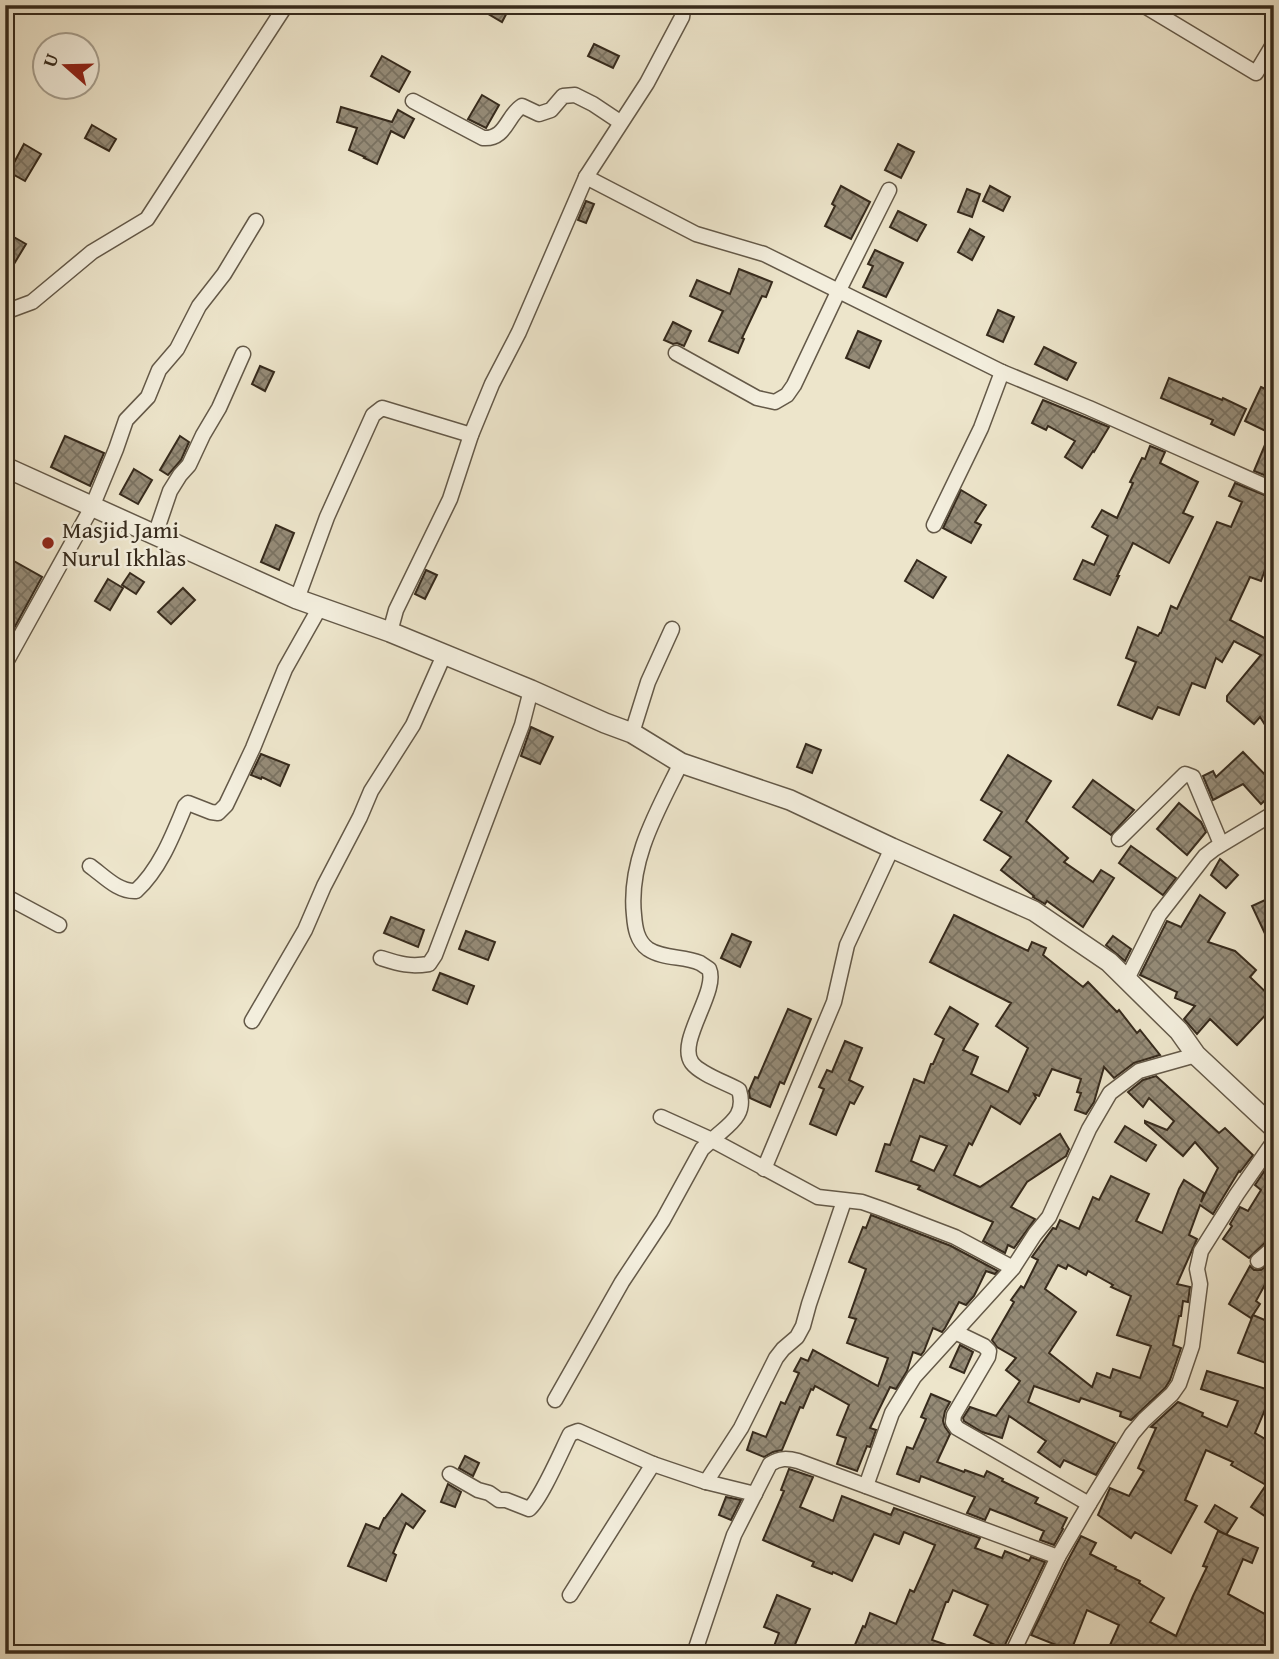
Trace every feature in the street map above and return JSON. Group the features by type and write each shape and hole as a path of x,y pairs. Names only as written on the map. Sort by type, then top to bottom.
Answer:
{"street":[{"path":"5,312 32,302 92,252 147,219 286,5"},
{"path":"390,632 396,610 450,499 492,383 519,332 586,177 647,83 679,24 683,10 681,5"},
{"path":"1143,5 1256,73 1274,43"},
{"path":"414,101 483,138 490,139 500,134 515,110 523,106 539,114 551,110 563,96 575,95 620,122"},
{"path":"586,177 696,234 764,254 1002,372 1274,490"},
{"path":"676,353 757,398 775,402 787,394 794,385 889,190"},
{"path":"5,664 92,507 126,420 148,397 159,370 177,349 200,306 224,274 256,222"},
{"path":"155,536 170,491 189,465 243,354"},
{"path":"934,525 981,428 1002,372"},
{"path":"297,599 327,517 377,411 382,408 471,435"},
{"path":"5,467 297,599 390,632 531,690 632,733 681,763 790,800 1034,911 1109,962 1179,1031 1196,1055 1274,1128"},
{"path":"90,866 120,888 136,891 170,843 188,803 218,813 226,805 285,669 320,607"},
{"path":"632,733 648,682 673,629"},
{"path":"253,1021 304,930 371,791 414,725 444,655"},
{"path":"381,958 403,966 418,966 429,964 435,955 522,726 531,690"},
{"path":"555,1400 622,1282 663,1220 702,1149 739,1115 742,1100 739,1090 698,1069 690,1061 688,1048 711,973 699,963 647,948 635,931 634,885 640,854 681,763"},
{"path":"1119,839 1185,774 1193,777 1221,844"},
{"path":"1126,981 1158,915 1205,856 1274,813"},
{"path":"764,1168 834,1002 847,945 892,848"},
{"path":"5,896 59,925"},
{"path":"866,1486 892,1413 901,1397 914,1377 1013,1268 1049,1217 1089,1129 1110,1093 1139,1071 1196,1055"},
{"path":"661,1117 712,1140 818,1197 862,1202 954,1237 1013,1268"},
{"path":"1012,1654 1058,1557 1132,1434 1172,1394 1178,1384 1192,1346 1200,1284 1197,1269 1201,1251 1274,1141"},
{"path":"706,1482 741,1428 776,1358 797,1337 803,1326 844,1201"},
{"path":"1258,1261 1274,1247"},
{"path":"955,1332 989,1351 954,1415 953,1422 957,1428 1089,1504"},
{"path":"450,1474 499,1500 506,1500 529,1510 573,1432 578,1431 653,1464 706,1482 755,1494"},
{"path":"694,1654 734,1535 770,1464 777,1460 786,1458 1058,1557"},
{"path":"570,1595 653,1464"}],"building":[{"path":"473,5 511,5 502,22"},
{"path":"594,44 619,56 613,68 588,56"},
{"path":"382,56 410,72 399,92 371,76"},
{"path":"482,95 499,105 486,128 468,119"},
{"path":"341,107 392,122 398,110 414,119 404,138 391,131 377,164 349,150 357,128 337,122"},
{"path":"92,125 116,139 109,151 85,138"},
{"path":"24,144 41,154 25,181 9,172"},
{"path":"898,144 914,152 901,178 885,170"},
{"path":"841,186 870,202 851,239 825,226"},
{"path":"990,186 1010,197 1003,211 983,201"},
{"path":"967,189 980,194 972,217 958,212"},
{"path":"586,201 594,204 586,223 578,220"},
{"path":"898,211 926,225 917,241 890,227"},
{"path":"970,229 984,237 972,260 958,252"},
{"path":"5,232 26,244 5,279"},
{"path":"875,250 903,263 886,297 863,287 873,266 868,264"},
{"path":"739,269 772,282 766,297 762,296 742,338 744,339 738,353 709,341 723,311 690,296 697,280 730,294"},
{"path":"998,310 1014,317 1003,342 987,335"},
{"path":"673,322 691,331 684,346 664,340"},
{"path":"858,331 881,341 869,368 846,358"},
{"path":"1044,347 1076,363 1067,380 1035,364"},
{"path":"260,366 274,372 265,391 252,384"},
{"path":"1169,378 1246,409 1234,435 1211,424 1213,420 1161,398"},
{"path":"1261,387 1274,393 1274,479 1254,471 1270,433 1245,421"},
{"path":"1043,400 1109,427 1082,468 1065,457 1075,441 1048,426 1046,430 1032,423"},
{"path":"65,436 104,453 90,486 51,467"},
{"path":"180,436 189,442 181,460 168,475 160,470"},
{"path":"1150,446 1165,452 1160,463 1198,482 1183,513 1193,517 1169,563 1133,543 1110,595 1074,579 1083,560 1094,565 1108,536 1092,527 1102,510 1117,518 1133,483 1130,482"},
{"path":"134,469 152,480 138,504 120,494"},
{"path":"1235,483 1274,499 1274,537 1268,548 1272,550 1261,581 1250,577 1230,620 1272,642 1274,640 1274,739 1260,717 1254,724 1227,701 1227,696 1261,655 1234,641 1222,662 1216,658 1205,688 1192,683 1179,715 1158,707 1152,719 1118,705 1136,662 1126,658 1138,627 1158,636 1161,633 1171,606 1177,609 1217,522 1231,527 1242,502 1229,496"},
{"path":"961,490 986,505 975,522 981,525 971,543 943,528"},
{"path":"276,525 294,533 279,570 261,562"},
{"path":"5,556 42,577 12,632 5,629"},
{"path":"917,560 946,577 933,598 905,581"},
{"path":"426,570 437,575 425,599 415,594"},
{"path":"130,573 144,582 136,594 122,585"},
{"path":"108,579 123,588 110,610 95,601"},
{"path":"183,588 195,600 171,624 158,612"},
{"path":"531,727 553,737 540,764 521,756"},
{"path":"806,744 821,750 812,773 797,767"},
{"path":"1243,752 1274,784 1274,792 1261,804 1243,784 1213,800 1203,776 1213,771 1216,777"},
{"path":"261,754 289,765 280,786 251,775"},
{"path":"1008,755 1051,781 1026,821 1068,858 1064,862 1093,882 1101,870 1114,878 1083,927 1047,901 1045,904 1033,897 1001,870 1011,857 984,840 1002,812 981,800"},
{"path":"1093,780 1134,810 1111,835 1073,807"},
{"path":"1179,803 1201,822 1206,832 1187,855 1157,829"},
{"path":"1131,846 1176,878 1163,895 1119,863"},
{"path":"1220,859 1238,875 1226,888 1211,875"},
{"path":"1200,895 1225,913 1208,942 1235,951 1256,970 1250,977 1274,1000 1274,1006 1237,1045 1210,1019 1197,1034 1184,1019 1195,1006 1175,998 1177,992 1140,975 1167,921 1181,927"},
{"path":"1274,896 1274,953 1252,906"},
{"path":"954,915 1028,951 1032,942 1046,948 1043,955 1083,987 1088,982 1117,1012 1119,1010 1137,1033 1140,1030 1160,1055 1134,1063 1114,1078 1104,1067 1094,1102 1086,1114 1075,1110 1081,1093 1077,1092 1081,1079 1052,1069 1039,1096 1034,1094 1036,1098 1020,1124 991,1106 954,1175 980,1187 1060,1134 1069,1149 1066,1156 1027,1182 1011,1207 1035,1219 1014,1248 1008,1245 1005,1253 983,1241 993,1222 918,1189 920,1186 876,1171 885,1144 890,1145 914,1079 924,1083 933,1064 944,1039 935,1034 950,1007 978,1024 963,1050 978,1057 971,1074 1008,1092 1028,1048 996,1026 1011,1003 930,962","holes":["920,1136 947,1146 934,1171 911,1161"]},
{"path":"391,917 424,930 418,947 384,933"},
{"path":"466,931 495,942 488,960 459,949"},
{"path":"732,934 751,942 740,967 721,958"},
{"path":"1113,936 1131,949 1125,961 1106,945"},
{"path":"440,973 474,986 467,1004 433,990"},
{"path":"788,1009 811,1019 784,1084 780,1082 770,1107 750,1098 749,1091 755,1077 758,1078"},
{"path":"845,1041 862,1048 849,1080 863,1087 854,1104 850,1102 836,1135 810,1124 824,1089 819,1087 827,1070 832,1072"},
{"path":"1156,1076 1219,1133 1225,1128 1253,1155 1239,1171 1213,1214 1200,1205 1189,1235 1197,1239 1177,1284 1190,1287 1188,1302 1183,1301 1173,1345 1181,1348 1165,1388 1131,1420 1120,1416 1121,1412 1081,1398 1079,1402 1034,1386 1028,1402 1115,1443 1096,1475 1064,1460 1060,1467 1038,1452 1046,1441 1009,1416 1002,1438 982,1432 963,1418 970,1407 996,1416 1020,1381 1006,1370 1016,1358 997,1347 992,1340 1014,1302 1011,1300 1021,1286 1024,1288 1038,1260 1032,1257 1053,1228 1056,1229 1060,1220 1079,1229 1093,1197 1099,1200 1111,1176 1149,1194 1136,1221 1162,1233 1184,1180 1204,1193 1201,1202 1218,1168 1195,1142 1183,1156 1145,1123 1167,1130 1174,1121 1149,1098 1143,1107 1128,1092 1143,1080","holes":["1058,1265 1066,1269 1068,1265 1086,1275 1088,1271 1113,1285 1111,1287 1131,1296 1117,1335 1151,1346 1140,1378 1113,1369 1110,1378 1097,1373 1092,1387 1049,1353 1076,1312 1045,1289"]},
{"path":"1125,1126 1156,1145 1146,1161 1115,1142"},
{"path":"1267,1167 1274,1171 1274,1238 1268,1240 1249,1258 1223,1239 1240,1207 1248,1211 1261,1190 1255,1185"},
{"path":"871,1215 951,1246 998,1271 995,1274 986,1271 974,1296 966,1305 959,1302 942,1332 933,1328 921,1355 913,1352 907,1371 896,1389 890,1387 870,1428 876,1430 857,1471 837,1464 846,1438 837,1435 849,1405 815,1386 803,1408 800,1407 782,1450 764,1457 747,1450 753,1432 766,1437 781,1402 785,1404 799,1373 794,1371 801,1358 808,1361 813,1350 878,1386 888,1358 847,1343 856,1319 849,1317 866,1269 849,1262 863,1227 866,1228"},
{"path":"1274,1260 1274,1268 1256,1301 1260,1304 1251,1318 1229,1304 1250,1266 1254,1270 1261,1270"},
{"path":"1253,1315 1274,1324 1274,1366 1238,1353"},
{"path":"960,1345 973,1352 964,1373 950,1367"},
{"path":"1207,1371 1273,1391 1255,1433 1274,1444 1274,1454 1268,1464 1274,1468 1274,1522 1251,1507 1266,1485 1231,1465 1233,1462 1206,1450 1185,1500 1197,1506 1171,1553 1135,1532 1131,1538 1098,1515 1110,1488 1129,1496 1144,1471 1138,1468 1156,1428 1151,1427 1178,1402 1227,1427 1238,1401 1201,1389"},
{"path":"931,1394 950,1402 943,1421 950,1434 937,1462 984,1477 987,1471 1038,1498 1035,1503 1067,1518 1054,1545 1040,1540 1044,1531 990,1509 985,1520 967,1513 975,1497 921,1476 919,1482 897,1474 907,1447 913,1449 926,1419 921,1417"},
{"path":"465,1456 479,1463 473,1476 459,1468"},
{"path":"789,1469 813,1477 800,1507 833,1521 842,1496 891,1515 894,1508 980,1538 975,1548 1002,1558 1005,1551 1029,1561 1031,1557 1045,1562 1003,1649 974,1635 988,1605 953,1590 932,1640 964,1651 964,1654 870,1654 854,1647 870,1613 896,1624 910,1590 914,1592 935,1545 904,1532 899,1544 874,1534 852,1581 812,1566 814,1562 763,1540 784,1491 781,1490"},
{"path":"448,1484 461,1492 455,1507 441,1502"},
{"path":"402,1494 425,1511 413,1528 406,1523 393,1553 396,1555 386,1581 348,1566 366,1524 379,1529"},
{"path":"726,1497 741,1500 731,1520 719,1515"},
{"path":"1215,1505 1237,1518 1226,1535 1205,1522"},
{"path":"1218,1531 1258,1548 1252,1563 1243,1559 1228,1594 1274,1619 1274,1654 1106,1654 1119,1625 1087,1610 1071,1651 1031,1635 1081,1536 1096,1543 1090,1554 1140,1581 1139,1583 1164,1598 1150,1622 1176,1636 1207,1567 1203,1566"},
{"path":"777,1595 810,1609 791,1654 771,1654 779,1633 764,1627"}],"place":[{"name":"Masjid Jami Nurul Ikhlas","path":"48,543"}]}
